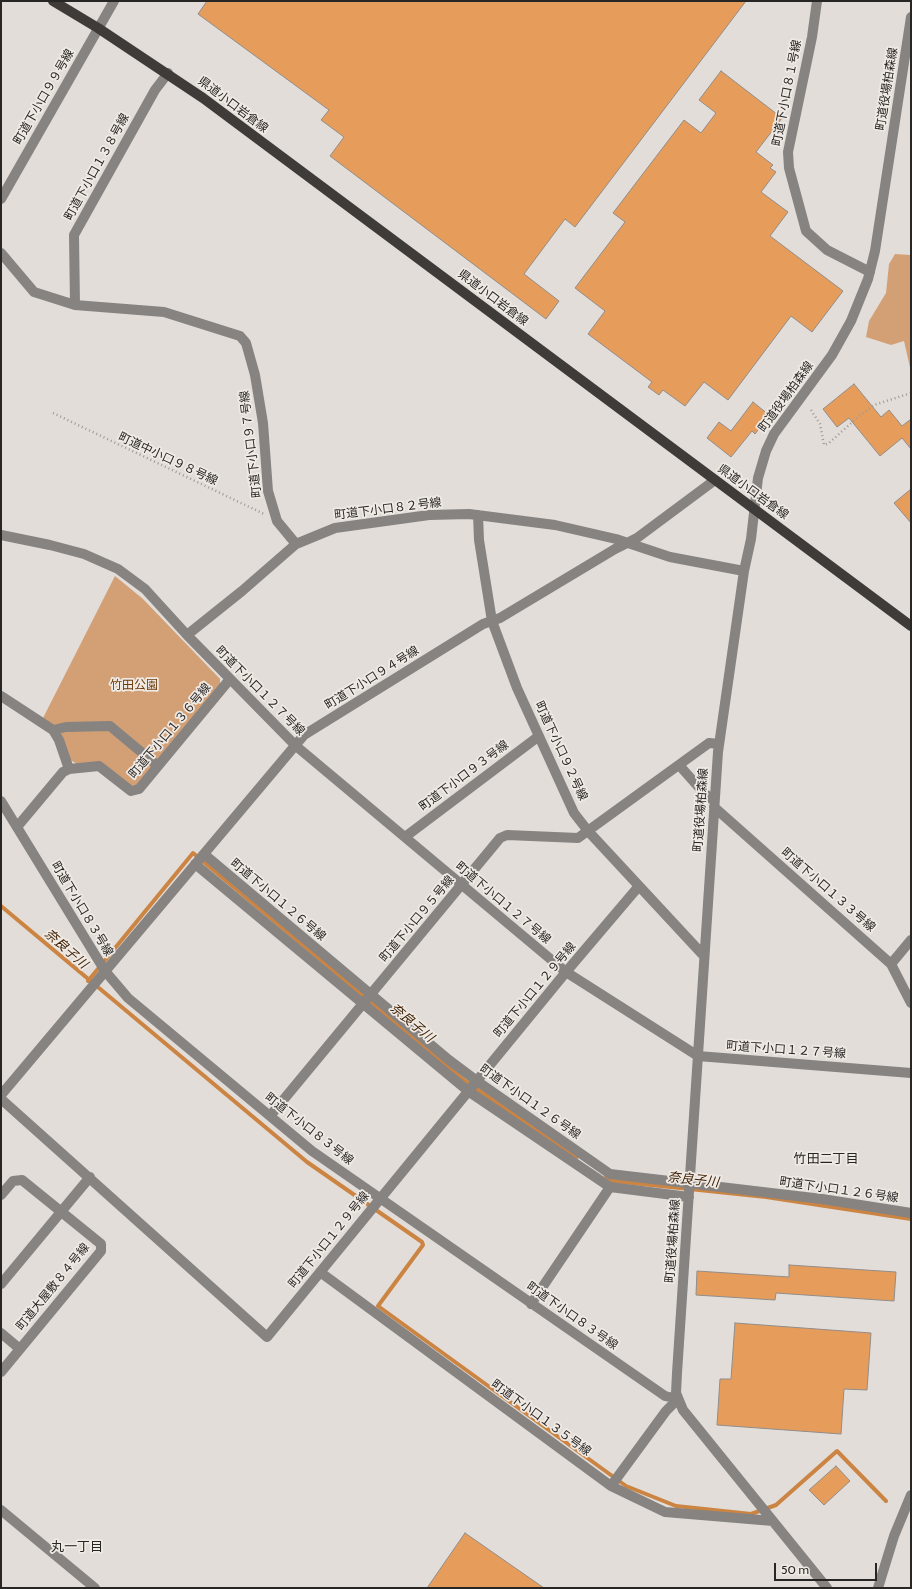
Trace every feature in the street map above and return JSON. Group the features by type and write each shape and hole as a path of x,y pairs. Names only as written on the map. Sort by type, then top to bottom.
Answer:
{"main road":[{"name":"県道小口岩倉線","path":"53,1 168,73 911,626"}],"street":[{"name":"町道下小口９９号線","path":"1,199 114,1"},
{"name":"町道下小口８１号線","path":"817,1 812,37 788,152 789,168 806,231 827,250 870,272"},
{"name":"町道役場柏森線","path":"827,1588 681,1408 678,1399 677,1373 719,744 744,571 751,539 758,478 769,444 776,430 825,366 839,344 857,308 870,272 911,17"},
{"name":"町道下小口１３８号線","path":"75,305 74,235 155,90 168,73"},
{"name":"町道下小口９７号線","path":"1,253 34,292 75,305 164,312 230,332 243,339 246,343 255,375 263,423 268,491 277,520 296,544"},
{"name":"町道下小口９４号線","path":"1,1095 304,735 483,624 492,621 637,538 715,480"},
{"name":"町道下小口８２号線","path":"187,635 242,591 296,544 335,528 429,515 478,515 555,525 628,543 670,556 744,571"},
{"name":"町道下小口９２号線","path":"478,515 479,540 492,621 517,688 574,813 588,831 704,956"},
{"path":"1,535 84,554 118,569 145,589 187,635"},
{"name":"町道下小口１２７号線","path":"187,635 296,746 566,972 698,1056 911,1073"},
{"name":"町道下小口１３６号線","path":"68,769 99,766 131,791 139,789 230,679"},
{"path":"1,696 53,730 59,740 68,769 62,772 17,827"},
{"path":"53,730 66,727 110,726 158,766"},
{"name":"町道下小口９３号線","path":"405,837 539,736"},
{"name":"町道下小口９５号線","path":"270,1116 500,838 507,835 578,838 709,743 719,744"},
{"name":"町道下小口１３３号線","path":"679,765 714,804 892,964 911,1003"},
{"name":"町道下小口８３号線","path":"1,801 105,971 128,998 312,1152 665,1396 678,1399"},
{"name":"町道下小口１２６号線","path":"204,854 477,1081 610,1174 822,1199 911,1213"},
{"path":"195,864 468,1091 610,1188 689,1197"},
{"name":"町道下小口１２９号線","path":"1,1099 90,1177 267,1337 566,972 639,886"},
{"path":"892,964 911,940"},
{"path":"1,1284 90,1177"},
{"name":"町道大屋敷８４号線","path":"1,1195 13,1181 22,1180 101,1244 101,1251 1,1372"},
{"path":"531,1304 610,1188"},
{"name":"町道下小口１３５号線","path":"320,1272 611,1486 664,1512 773,1521"},
{"path":"1,1333 20,1349"},
{"path":"611,1486 666,1411 678,1399"},
{"path":"878,1588 890,1550 908,1508 911,1495"},
{"path":"1,1510 95,1588"}],"path":[{"path":"811,410 820,424 824,445 829,443 859,416 874,405 911,393"},
{"name":"町道中小口９８号線","path":"53,414 277,520"}],"green space":[{"path":"895,254 911,255 911,372 904,341 891,345 866,337 869,321 886,293 889,264"},
{"name":"竹田公園","path":"115,576 143,599 220,679 220,686 136,785 129,786 100,763 77,764 69,759 42,720"}],"building":[{"path":"207,1 746,1 575,227 565,219 524,274 559,301 546,319 330,156 344,137 321,120 329,110 198,14"},
{"path":"721,71 782,118 756,152 773,165 770,168 776,172 761,192 788,212 770,236 843,291 812,332 791,316 728,400 704,382 685,406 663,390 659,395 648,387 652,382 588,334 605,311 575,288 625,222 613,213 684,120 701,133 716,113 699,100"},
{"path":"854,384 881,417 889,410 902,426 911,419 911,449 902,438 880,456 849,418 837,427 823,409"},
{"path":"753,402 769,415 755,434 752,431 731,457 707,438 719,422 731,431"},
{"path":"911,489 911,523 894,503"},
{"path":"789,1265 896,1272 894,1301 776,1293 775,1300 696,1295 697,1271 789,1277"},
{"path":"735,1323 871,1333 867,1390 844,1389 841,1434 717,1425 720,1379 731,1379"},
{"path":"836,1466 850,1481 824,1505 809,1490"},
{"path":"465,1533 544,1588 427,1588"}],"waterway":[{"name":"奈良子川","path":"88,981 193,853 465,1081 577,1157"},
{"path":"1,906 307,1162 422,1242 423,1245 378,1306 626,1486 676,1506 751,1514 776,1505 837,1451 886,1501"},
{"name":"奈良子川","path":"606,1176 613,1181 766,1197 911,1219"}],"district":[{"name":"竹田二丁目","path":"826,1159"},
{"name":"丸一丁目","path":"77,1547"}]}
